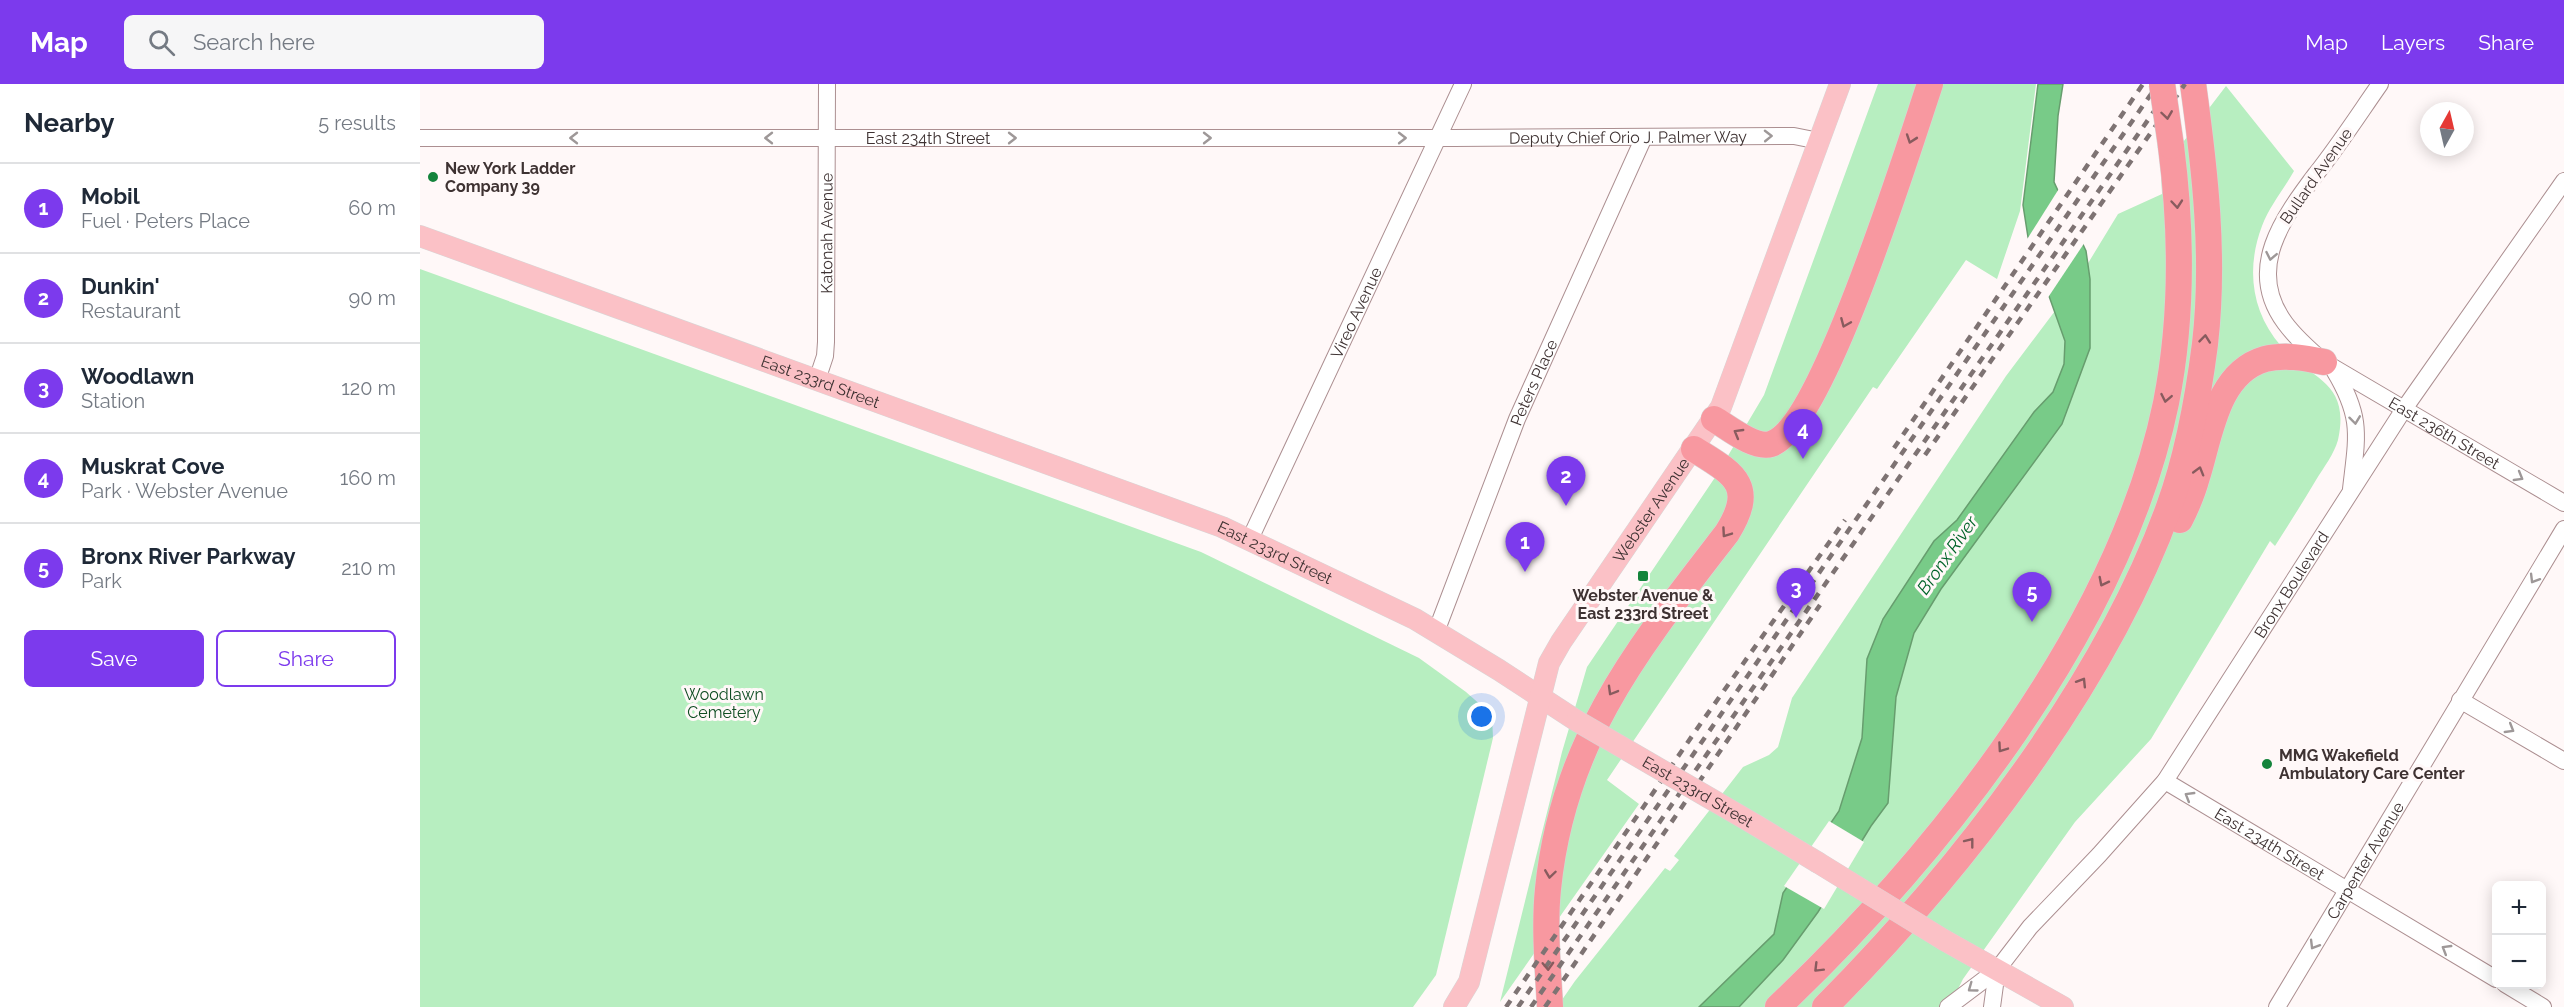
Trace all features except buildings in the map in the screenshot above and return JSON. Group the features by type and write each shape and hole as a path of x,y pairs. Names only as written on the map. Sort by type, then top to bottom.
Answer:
{"highway":[{"path":"1714,419 1753,442 1769,445 1780,439 1796,422 1828,360 1863,282 1930,84"},
{"path":"1778,1007 1890,892 1976,784 2054,669 2086,614 2116,555 2140,495 2153,454 2166,402 2176,339 2180,243 2171,146 2162,84"},
{"path":"2131,596 2158,536 2180,473 2201,376 2208,309 2210,242 2193,84"},
{"path":"1827,1007 1934,887 2011,788 2066,707 2131,596 2177,527 2192,494 2215,414 2233,382 2248,368 2263,359 2304,358 2328,364"},
{"path":"1550,1007 1546,925 1548,890 1557,832 1575,771 1598,717 1626,667 1726,533 1740,509 1742,497 1736,479 1694,449"}],"main road":[{"name":"Webster Avenue","path":"1454,1007 1469,982 1549,663 1561,642 1714,419 1734,374 1840,84"},
{"name":"East 233rd Street","path":"420,236 1250,539 1415,619 1578,721 1944,940 2063,1007"}],"street":[{"name":"Katonah Avenue","path":"817,380 825,356 826,342 827,84"},
{"name":"Vireo Avenue","path":"1250,539 1462,84"},
{"name":"Bullard Avenue","path":"2328,364 2293,334 2277,311 2269,286 2271,252 2282,222 2291,207 2380,84"},
{"name":"Deputy Chief Orio J. Palmer Way","path":"1436,138 1794,136 1819,141"},
{"name":"Peters Place","path":"1436,632 1524,401 1644,137"},
{"name":"East 234th Street","path":"420,138 1436,138"},
{"name":"Bronx Boulevard","path":"1948,1007 1997,970 2030,927 2100,855 2165,782 2404,409 2564,181"},
{"name":"East 236th Street","path":"2328,364 2564,503"},
{"path":"2328,364 2346,390 2355,412 2357,435 2350,492"},
{"name":"Carpenter Avenue","path":"2277,1007 2564,529"},
{"path":"2460,700 2564,761"},
{"name":"East 234th Street","path":"2165,782 2492,977"},
{"name":"Bronx Boulevard","path":"1992,1007 1997,970"},
{"path":"2513,989 2543,1007"}],"green space":[{"path":"1878,84 2036,84 2020,211 1997,279 1966,260 1877,389 1873,387 1607,780 1639,804 1500,1002 1562,752 1587,667 1716,476 1764,395"},
{"path":"2226,86 2294,171 2262,226 2254,258 2254,289 2263,319 2271,333 2292,357 2325,383 2333,393 2339,405 2338,440 2329,460 2275,546 2270,541 2151,739 2075,822 1963,979 1949,1007 1557,1007 1665,868 1670,871 1679,860 1674,856 1743,767 1769,755 1778,747 1792,698 2006,376 2076,283 2118,214 2162,194 2161,171"},
{"name":"Woodlawn Cemetery","path":"420,269 1201,552 1419,658 1466,692 1492,715 1493,738 1436,975 1413,1007 420,1007"}],"water":[{"name":"Bronx River","path":"2038,84 2063,84 2058,116 2054,182 2086,251 2090,279 2090,348 2062,424 1941,589 1914,633 1896,697 1888,803 1871,826 1818,912 1783,960 1739,1007 1699,1007 1774,934 1783,893 1839,811 1862,738 1867,659 1883,619 1934,541 1957,520 2034,412 2053,392 2064,364 2065,341 2028,237 2023,205"}],"pier":[{"path":"2060,187 2085,242 2047,299 2026,241"},
{"path":"1829,821 1864,842 1824,909 1784,886"}],"railway":[{"path":"1894,448 2143,84"},
{"path":"1518,1007 2158,84"},
{"path":"1531,1007 2173,84"},
{"path":"1925,455 2185,84"},
{"path":"1506,1007 1701,723 1845,520"},
{"path":"1545,1007 1820,605"}],"place":[{"name":"New York Ladder Company 39","path":"433,177"},
{"name":"Muskrat Cove","path":"1803,459"},
{"name":"Dunkin'","path":"1566,506"},
{"name":"Mobil","path":"1525,572"},
{"name":"Webster Avenue & East 233rd Street","path":"1643,576"},
{"name":"Woodlawn","path":"1796,618"},
{"name":"Bronx River Parkway","path":"2032,622"},
{"name":"MMG Wakefield Ambulatory Care Center","path":"2267,764"}]}
